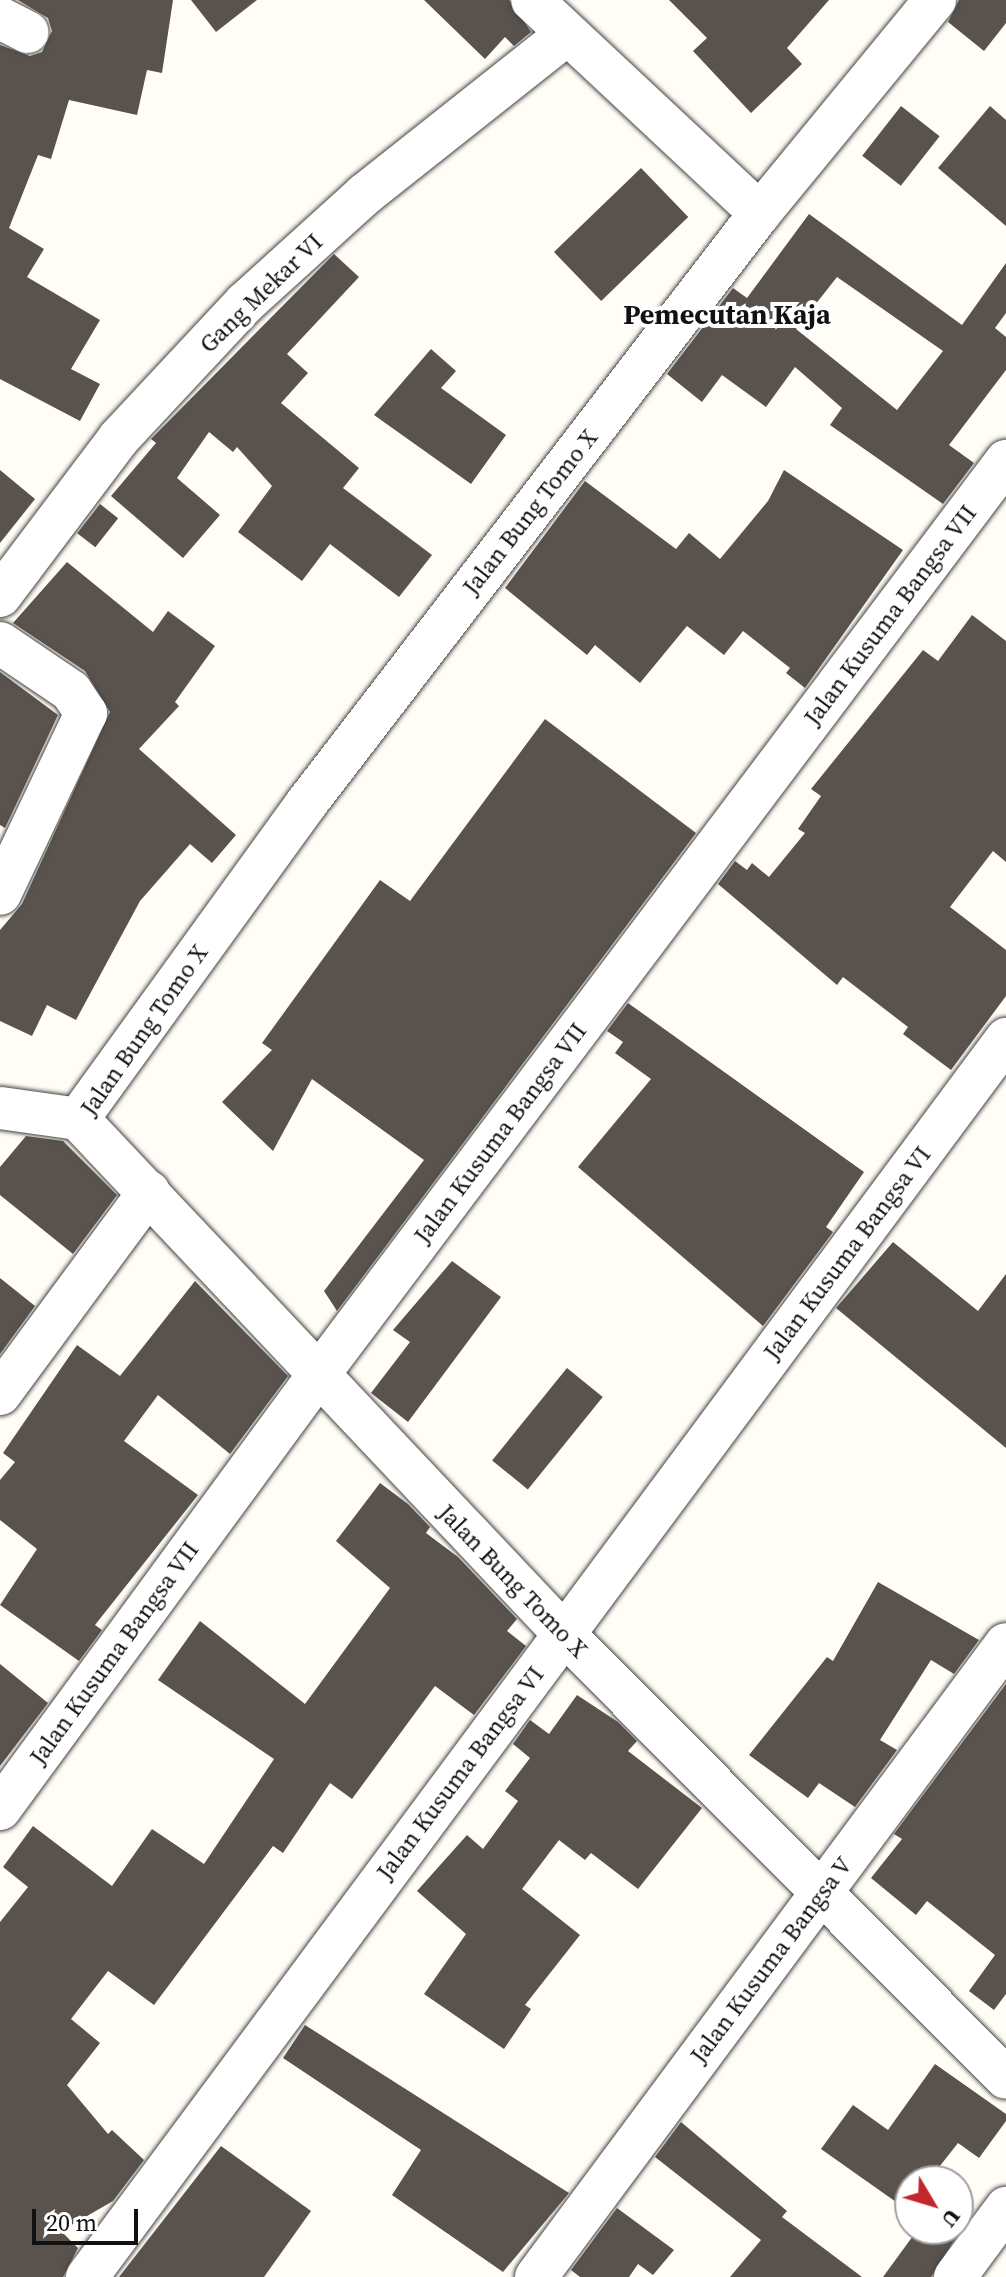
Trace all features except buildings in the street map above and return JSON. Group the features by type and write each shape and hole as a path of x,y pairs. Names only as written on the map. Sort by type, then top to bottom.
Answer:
{"street":[{"path":"532,0 760,213"},
{"name":"Jalan Bung Tomo X","path":"935,0 760,213 306,804 78,1119 149,1192 316,1378 564,1634 1006,2078"},
{"name":"Gang Mekar VI","path":"0,596 119,438 245,303 364,195 566,35"},
{"name":"Jalan Kusuma Bangsa VII","path":"0,1809 316,1378 1006,461"},
{"path":"0,643 71,691 86,713 0,894"},
{"name":"Jalan Kusuma Bangsa VI","path":"87,2277 1006,1039"},
{"path":"0,1108 78,1119"},
{"path":"0,1394 149,1192"},
{"name":"Jalan Kusuma Bangsa V","path":"536,2277 1006,1644"},
{"path":"955,2277 1006,2208"}],"district":[{"name":"Pemecutan Kaja","path":"727,314"}]}
